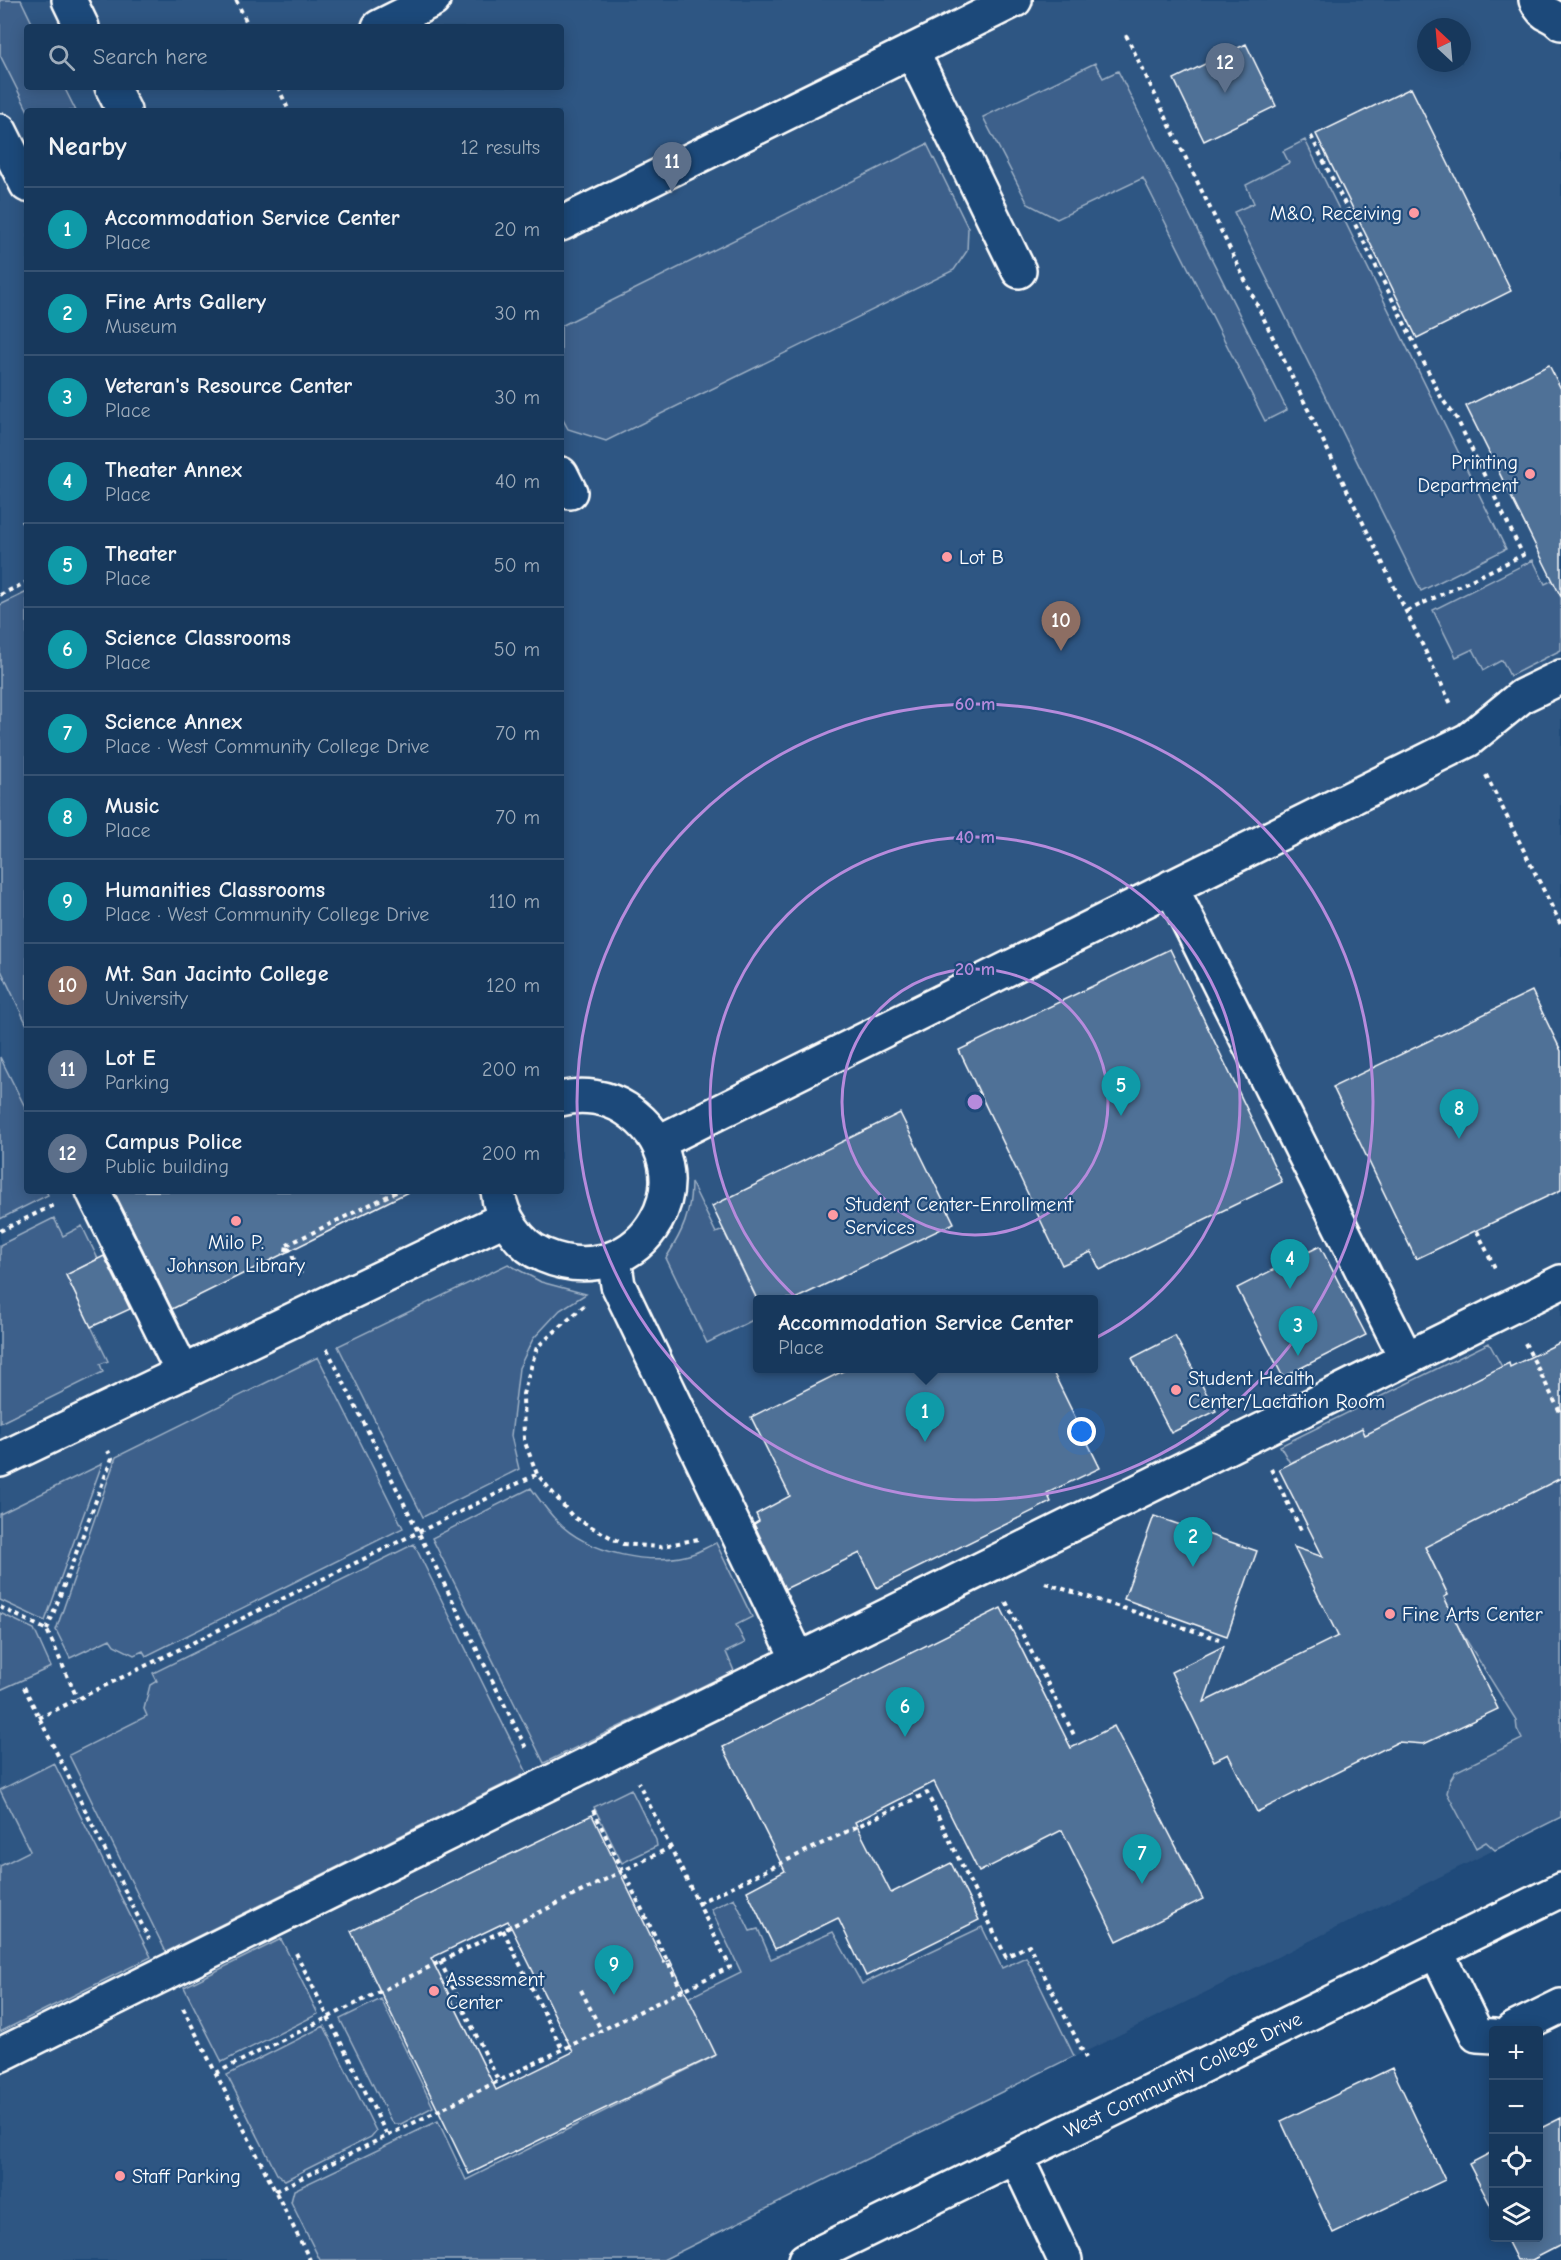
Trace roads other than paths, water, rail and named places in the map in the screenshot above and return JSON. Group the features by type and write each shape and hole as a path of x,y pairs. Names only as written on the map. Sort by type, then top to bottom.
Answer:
{"street":[{"path":"69,0 81,24"},
{"path":"385,24 433,0"},
{"path":"564,223 1015,0"},
{"path":"912,51 1019,272"},
{"path":"114,90 122,108"},
{"path":"0,131 24,179"},
{"path":"659,1143 1468,740 1522,696 1561,677"},
{"path":"1171,887 1407,1358"},
{"path":"564,1099 592,1096 619,1104 642,1119 659,1143 666,1164 667,1188 662,1210 651,1231 634,1248 616,1272"},
{"path":"94,1194 183,1373"},
{"path":"0,1460 309,1313 502,1205 521,1239 540,1254 564,1263 589,1265 616,1272"},
{"path":"616,1272 732,1523 798,1659"},
{"path":"0,2055 1561,1282"},
{"name":"West Community College Drive","path":"805,2260 1561,1890"},
{"path":"1436,1952 1477,2035 1489,2036"},
{"path":"1522,2026 1561,2006"},
{"path":"1016,2157 1065,2260"}],"place":[{"name":"Campus Police","path":"1225,93"},
{"name":"Lot E","path":"672,192"},
{"name":"M&O, Receiving","path":"1414,213"},
{"name":"Printing Department","path":"1530,474"},
{"name":"Lot B","path":"947,557"},
{"name":"Mt. San Jacinto College","path":"1061,651"},
{"name":"Theater","path":"1121,1116"},
{"name":"Music","path":"1459,1139"},
{"name":"Student Center-Enrollment Services","path":"833,1215"},
{"name":"Milo P. Johnson Library","path":"236,1221"},
{"name":"Theater Annex","path":"1290,1289"},
{"name":"Veteran's Resource Center","path":"1298,1356"},
{"name":"Student Health Center/Lactation Room","path":"1176,1390"},
{"name":"Accommodation Service Center","path":"925,1442"},
{"name":"Fine Arts Gallery","path":"1193,1567"},
{"name":"Fine Arts Center","path":"1390,1614"},
{"name":"Science Classrooms","path":"905,1737"},
{"name":"Science Annex","path":"1142,1884"},
{"name":"Assessment Center","path":"434,1991"},
{"name":"Humanities Classrooms","path":"614,1995"},
{"name":"Staff Parking","path":"120,2176"}]}
